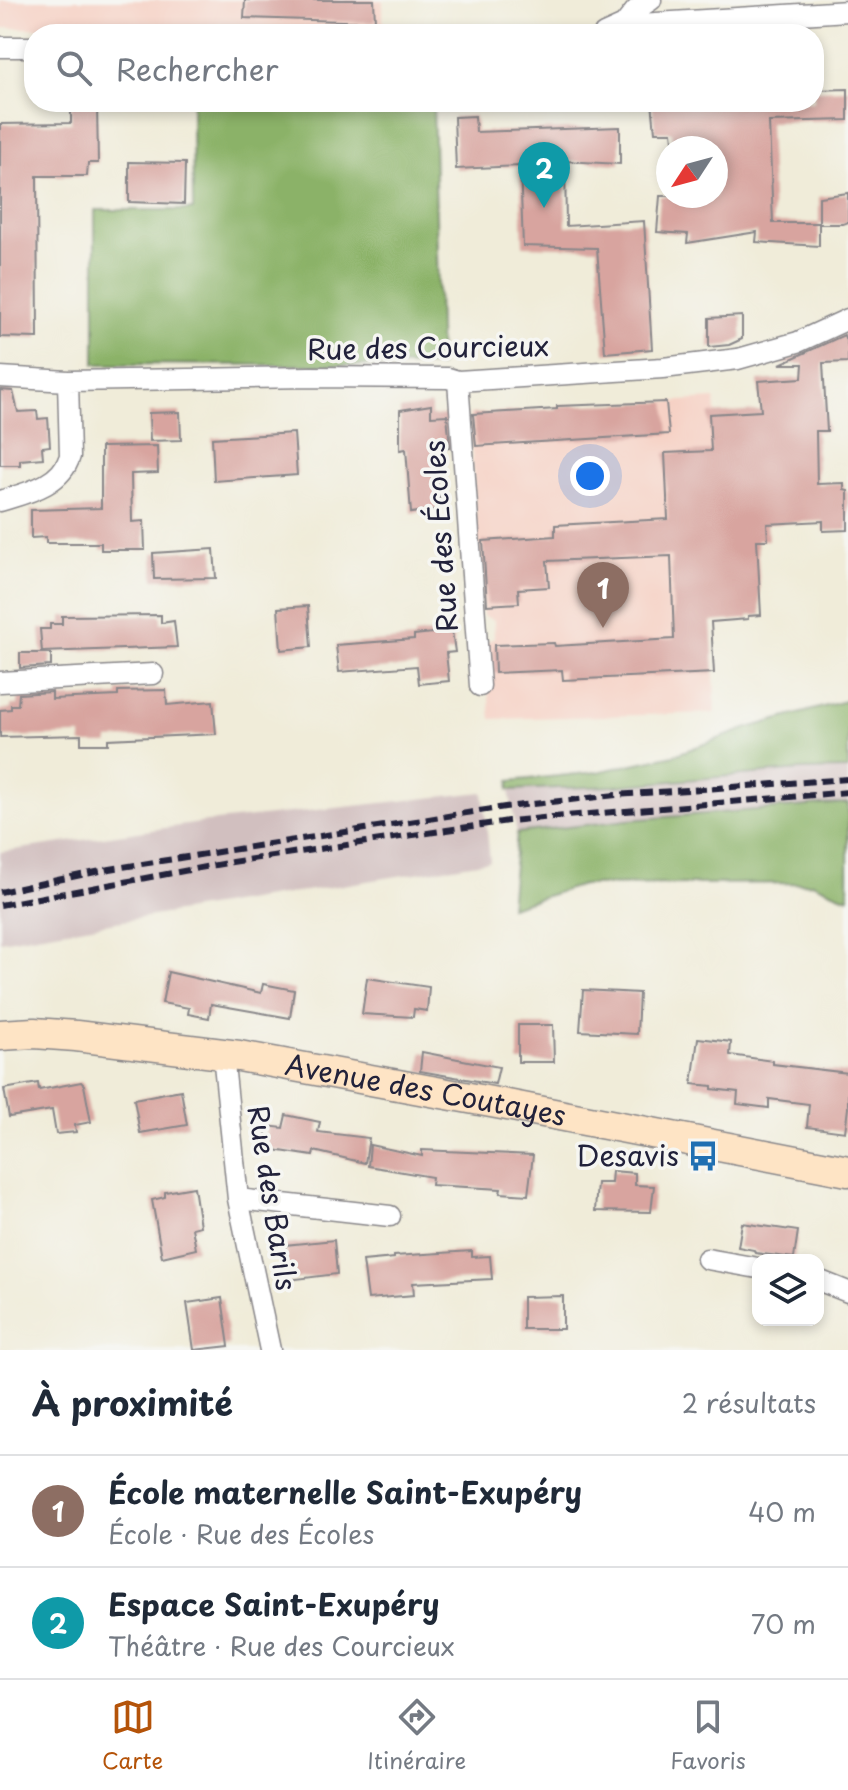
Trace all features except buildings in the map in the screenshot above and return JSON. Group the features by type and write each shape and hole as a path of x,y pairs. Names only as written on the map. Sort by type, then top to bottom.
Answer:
{"street":[{"path":"625,24 636,10 651,0"},
{"path":"640,24 848,11"},
{"path":"0,47 24,47"},
{"name":"Rue des Courcieux","path":"0,377 68,381 360,377 448,378 458,381 663,368 738,359 798,342 848,319"},
{"path":"0,501 39,488 67,466 70,456 68,381"},
{"name":"Rue des Écoles","path":"458,381 480,686"},
{"path":"0,682 153,674"},
{"name":"Avenue des Coutayes","path":"0,1035 34,1033 76,1036 223,1054 848,1171"},
{"name":"Rue des Barils","path":"223,1054 238,1199 270,1350"},
{"path":"238,1199 390,1216"},
{"path":"707,1259 752,1267"},
{"path":"824,1282 848,1292"}],"shaded area":[{"path":"0,0 383,0 383,24 24,24 24,28 0,28"},
{"path":"715,399 723,534 708,569 716,713 491,719 484,644 494,638 494,620 483,616 469,414 556,409 557,406"},
{"path":"848,769 848,803 628,820 517,833 509,790 615,786"},
{"path":"483,792 490,861 0,941 0,852 207,822"}],"green space":[{"path":"192,112 433,112 440,366 95,364 95,210 193,210"},
{"path":"848,700 848,769 615,786 509,790 510,781 597,772 674,755 748,728"},
{"path":"848,803 848,898 812,883 582,885 510,907 517,833 628,820"}],"railway":[{"path":"0,892 110,869 505,807 616,795 848,779"},
{"path":"0,905 232,862 508,821 848,792"}],"place":[{"name":"Espace Saint-Exupéry","path":"544,208"},
{"name":"École maternelle Saint-Exupéry","path":"603,628"},
{"name":"Desavis","path":"703,1156"}]}
